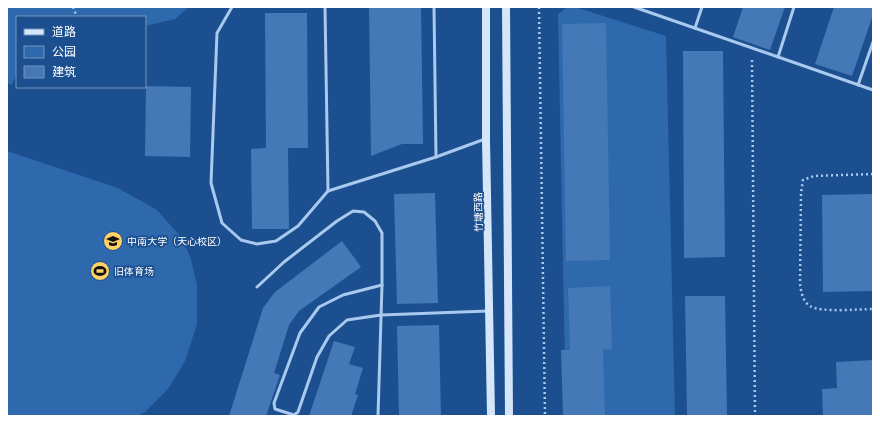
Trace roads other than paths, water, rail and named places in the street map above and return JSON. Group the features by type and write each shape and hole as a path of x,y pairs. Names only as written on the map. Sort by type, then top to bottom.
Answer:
{"main road":[{"name":"竹塘西路","path":"486,7 486,139 491,416"},
{"path":"506,7 509,416"}],"lane":[{"path":"232,7 217,33 211,182 222,223 241,240 257,244 276,241 298,226 328,191 436,157 486,139"},
{"path":"324,7 328,191"},
{"path":"434,7 436,157"},
{"path":"634,7 873,90"},
{"path":"695,28 702,7"},
{"path":"778,57 794,7"},
{"path":"858,85 873,42"},
{"path":"257,287 284,262 337,221 353,212 364,212 375,221 382,233 378,416"},
{"path":"382,285 343,295 319,307 300,333 274,403 275,409 294,415 298,412 316,357 329,336 347,320 381,315 490,311"}],"place":[{"name":"中南大学（天心校区）","path":"113,241"},
{"name":"旧体育场","path":"100,271"}]}
